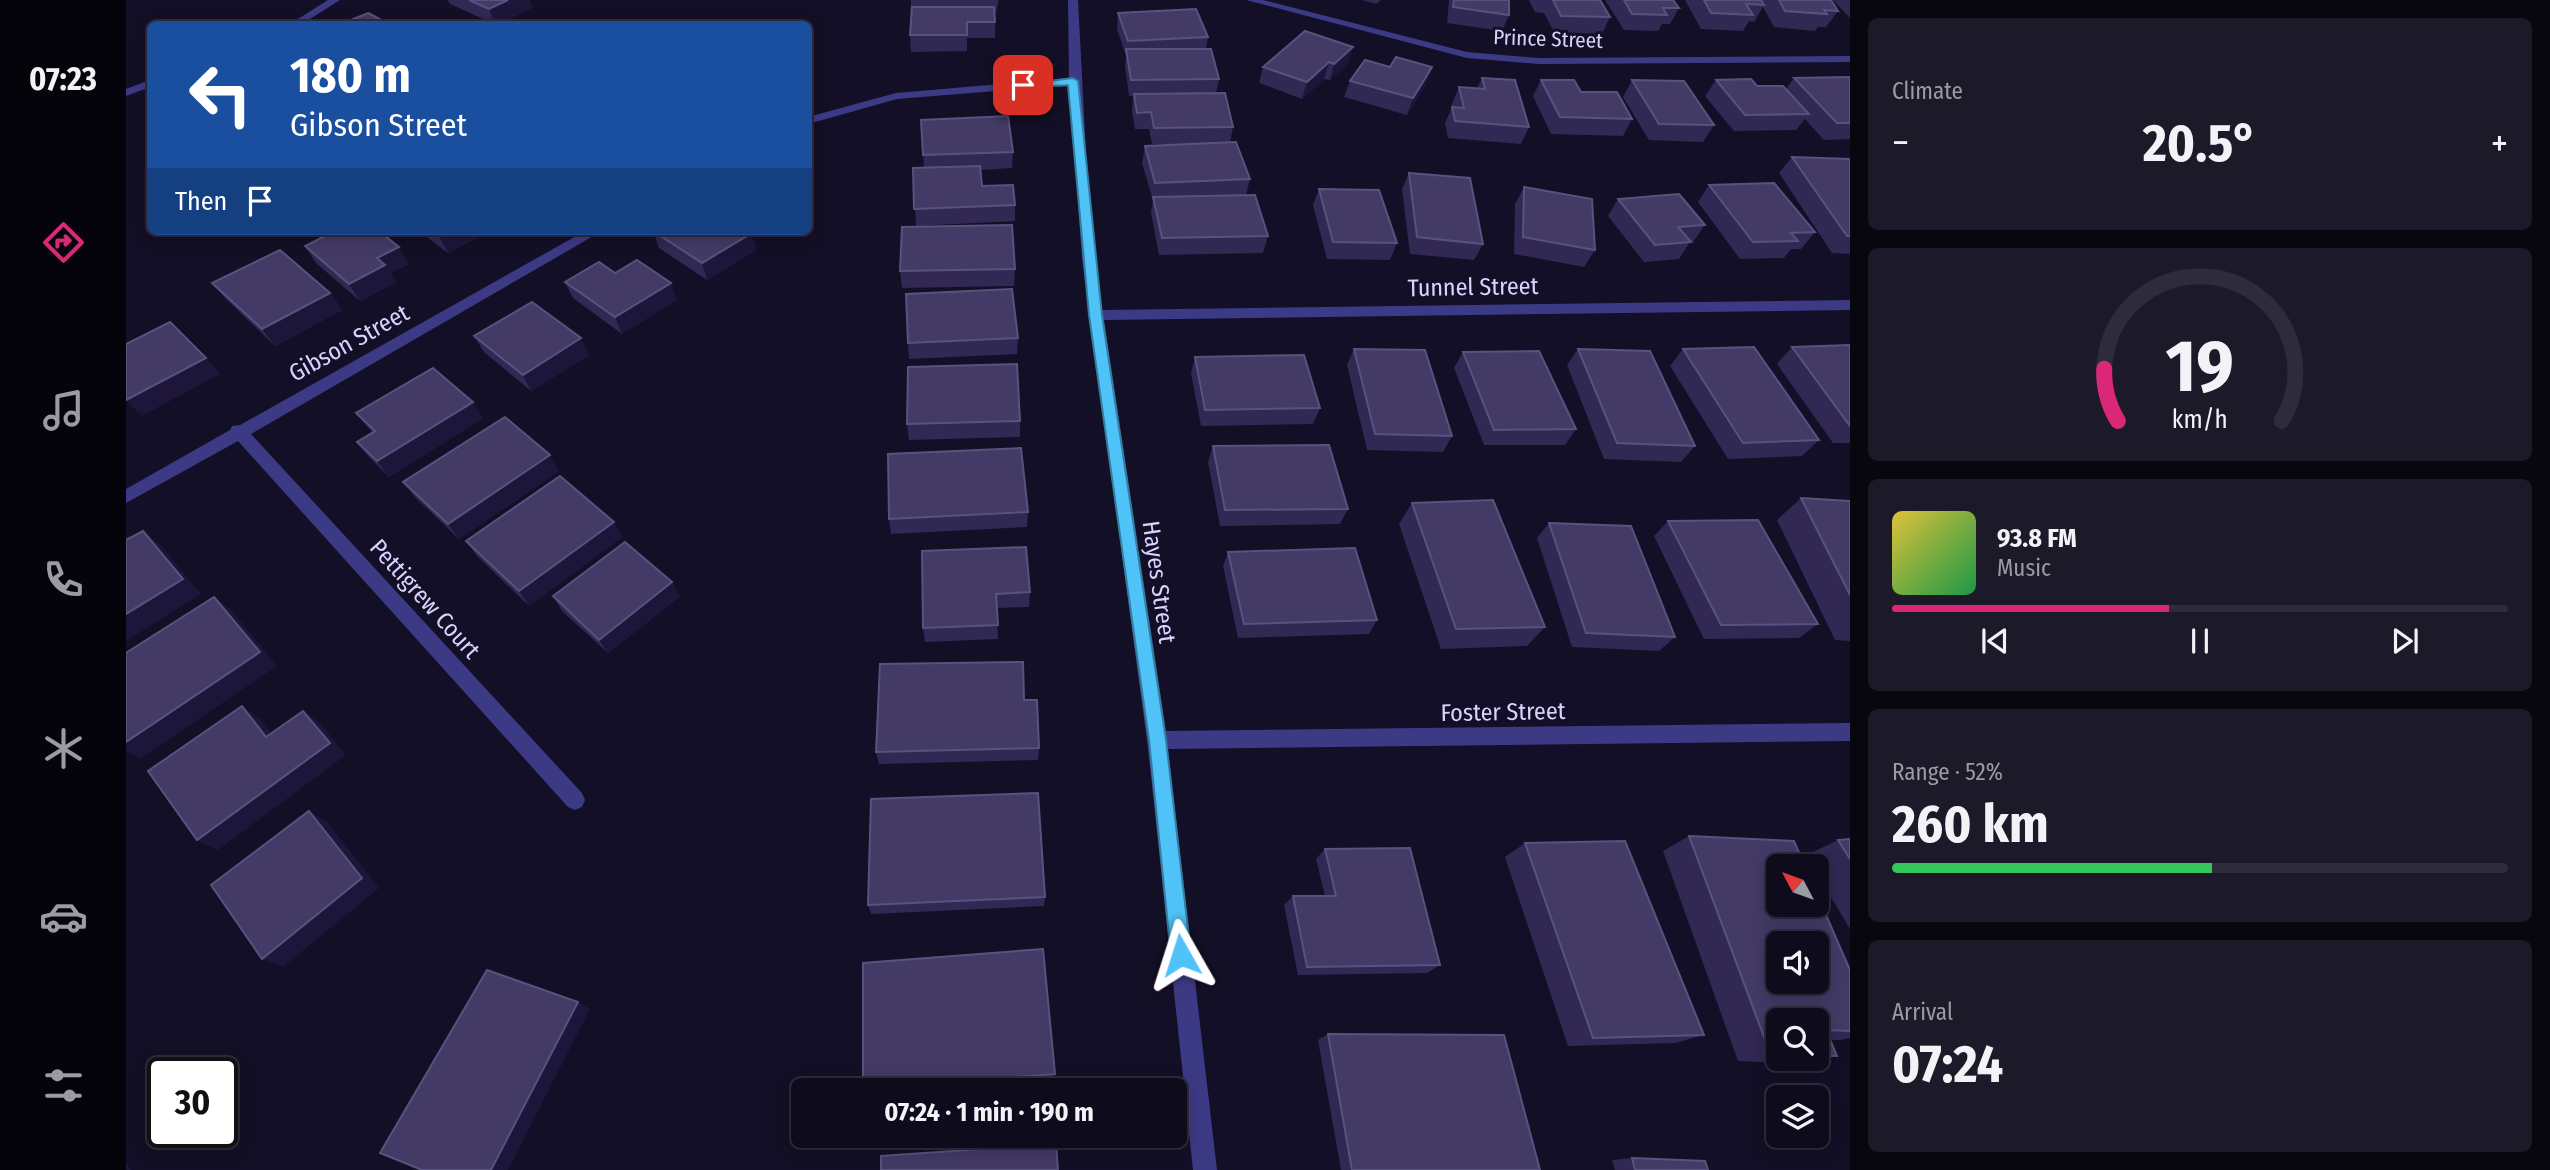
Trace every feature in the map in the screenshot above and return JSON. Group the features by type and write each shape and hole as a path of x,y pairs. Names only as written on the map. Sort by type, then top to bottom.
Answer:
{"street":[{"path":"300,21 335,0"},
{"name":"Hayes Street","path":"1073,0 1073,81 1096,315 1157,740 1205,1170"},
{"name":"Prince Street","path":"1251,0 1467,55 1539,61 1850,59"},
{"path":"812,120 896,96 1073,81"},
{"path":"126,93 147,84"},
{"name":"Gibson Street","path":"126,497 238,430 588,235"},
{"name":"Tunnel Street","path":"1096,315 1850,305"},
{"name":"Pettigrew Court","path":"238,430 575,800"},
{"name":"Foster Street","path":"1157,740 1850,732"}],"building":[{"path":"469,0 508,0 489,9"},
{"path":"1454,0 1509,0 1509,15 1453,7"},
{"path":"1553,0 1600,0 1610,17 1561,16"},
{"path":"1624,0 1673,0 1679,8 1663,8 1667,15 1632,14"},
{"path":"1704,0 1761,0 1764,5 1746,4 1753,15 1711,13"},
{"path":"1779,0 1831,0 1838,11 1824,10 1827,14 1785,11"},
{"path":"912,7 994,7 995,22 967,22 967,35 910,35"},
{"path":"1196,9 1208,37 1128,41 1118,13"},
{"path":"368,13 383,21 348,21"},
{"path":"1305,31 1353,47 1334,64 1329,62 1307,82 1263,67"},
{"path":"1126,49 1211,49 1219,79 1131,80"},
{"path":"1396,57 1432,67 1413,98 1350,81 1365,60 1390,67"},
{"path":"1849,77 1850,123 1837,123 1794,78"},
{"path":"1482,78 1515,80 1529,127 1455,121 1452,107 1464,108 1459,87 1485,89"},
{"path":"1751,79 1757,86 1783,86 1809,114 1745,115 1716,80"},
{"path":"1541,80 1574,80 1581,92 1617,92 1632,119 1560,117"},
{"path":"1632,80 1684,81 1714,125 1659,124"},
{"path":"1225,93 1233,127 1154,128 1151,112 1137,113 1134,94"},
{"path":"1008,116 1013,152 923,155 921,120"},
{"path":"1236,142 1250,179 1155,183 1145,146"},
{"path":"1792,157 1850,159 1850,236 1847,236"},
{"path":"980,166 982,186 1013,185 1015,205 914,209 913,168"},
{"path":"1409,173 1470,178 1483,244 1417,237"},
{"path":"1774,183 1815,232 1791,233 1798,241 1753,242 1709,185"},
{"path":"1524,187 1592,199 1595,250 1523,237"},
{"path":"1319,189 1379,190 1397,243 1333,242"},
{"path":"1679,194 1705,225 1678,227 1691,242 1655,245 1618,199"},
{"path":"1255,195 1268,236 1162,238 1153,197"},
{"path":"1012,225 1015,269 900,271 902,227"},
{"path":"327,235 384,235 399,247 377,258 385,265 349,284 305,246"},
{"path":"659,235 749,235 702,263"},
{"path":"280,250 330,293 262,329 212,283"},
{"path":"637,260 671,283 615,317 565,282 599,262 615,273"},
{"path":"1012,289 1018,338 908,343 906,294"},
{"path":"532,302 581,338 523,375 474,336"},
{"path":"170,322 206,358 126,400 126,344"},
{"path":"1850,345 1850,426 1792,347"},
{"path":"1754,347 1819,440 1743,443 1683,349"},
{"path":"1354,349 1425,350 1452,436 1375,434"},
{"path":"1578,349 1650,351 1695,446 1617,443"},
{"path":"1539,351 1576,429 1494,430 1463,352"},
{"path":"1304,355 1320,408 1205,410 1195,357"},
{"path":"1017,364 1020,421 907,424 908,367"},
{"path":"433,368 473,402 377,461 357,442 375,431 356,413"},
{"path":"505,417 550,455 448,524 403,482"},
{"path":"1329,445 1348,509 1225,510 1213,446"},
{"path":"1021,448 1028,512 889,519 888,454"},
{"path":"560,476 614,522 519,591 466,541"},
{"path":"1801,498 1850,501 1850,595"},
{"path":"1493,500 1545,627 1456,629 1412,503"},
{"path":"1758,520 1818,624 1721,625 1668,521"},
{"path":"1549,523 1631,526 1675,637 1586,633"},
{"path":"143,531 183,579 126,614 126,540"},
{"path":"625,542 672,582 599,640 553,596"},
{"path":"1026,547 1030,592 996,594 998,625 923,628 922,551"},
{"path":"1355,548 1377,620 1244,624 1228,552"},
{"path":"214,597 260,652 126,742 126,653"},
{"path":"1023,662 1024,700 1037,700 1039,748 876,752 880,664"},
{"path":"242,706 266,737 303,711 330,743 197,840 148,771"},
{"path":"1038,793 1045,897 868,905 871,799"},
{"path":"309,811 362,878 262,959 211,885"},
{"path":"1689,836 1794,841 1800,854 1766,854 1766,917 1827,917 1850,970 1850,1031 1829,1030 1829,1008 1766,1008 1766,1042"},
{"path":"1850,839 1850,859 1838,840"},
{"path":"1625,841 1704,1035 1593,1038 1525,843"},
{"path":"1410,848 1440,965 1307,967 1293,896 1336,896 1325,849"},
{"path":"1043,949 1055,1074 1004,1078 863,1078 863,963"},
{"path":"487,970 578,1002 491,1170 422,1170 380,1153"},
{"path":"1328,1034 1504,1035 1540,1170 1352,1170"},
{"path":"1829,1037 1837,1056 1829,1056"},
{"path":"998,1148 1056,1148 1058,1170 881,1170 881,1156"},
{"path":"1632,1158 1705,1161 1708,1170 1635,1170"}],"route":[{"path":"1023,85 1073,81 1096,315 1157,740 1181,955"}]}
